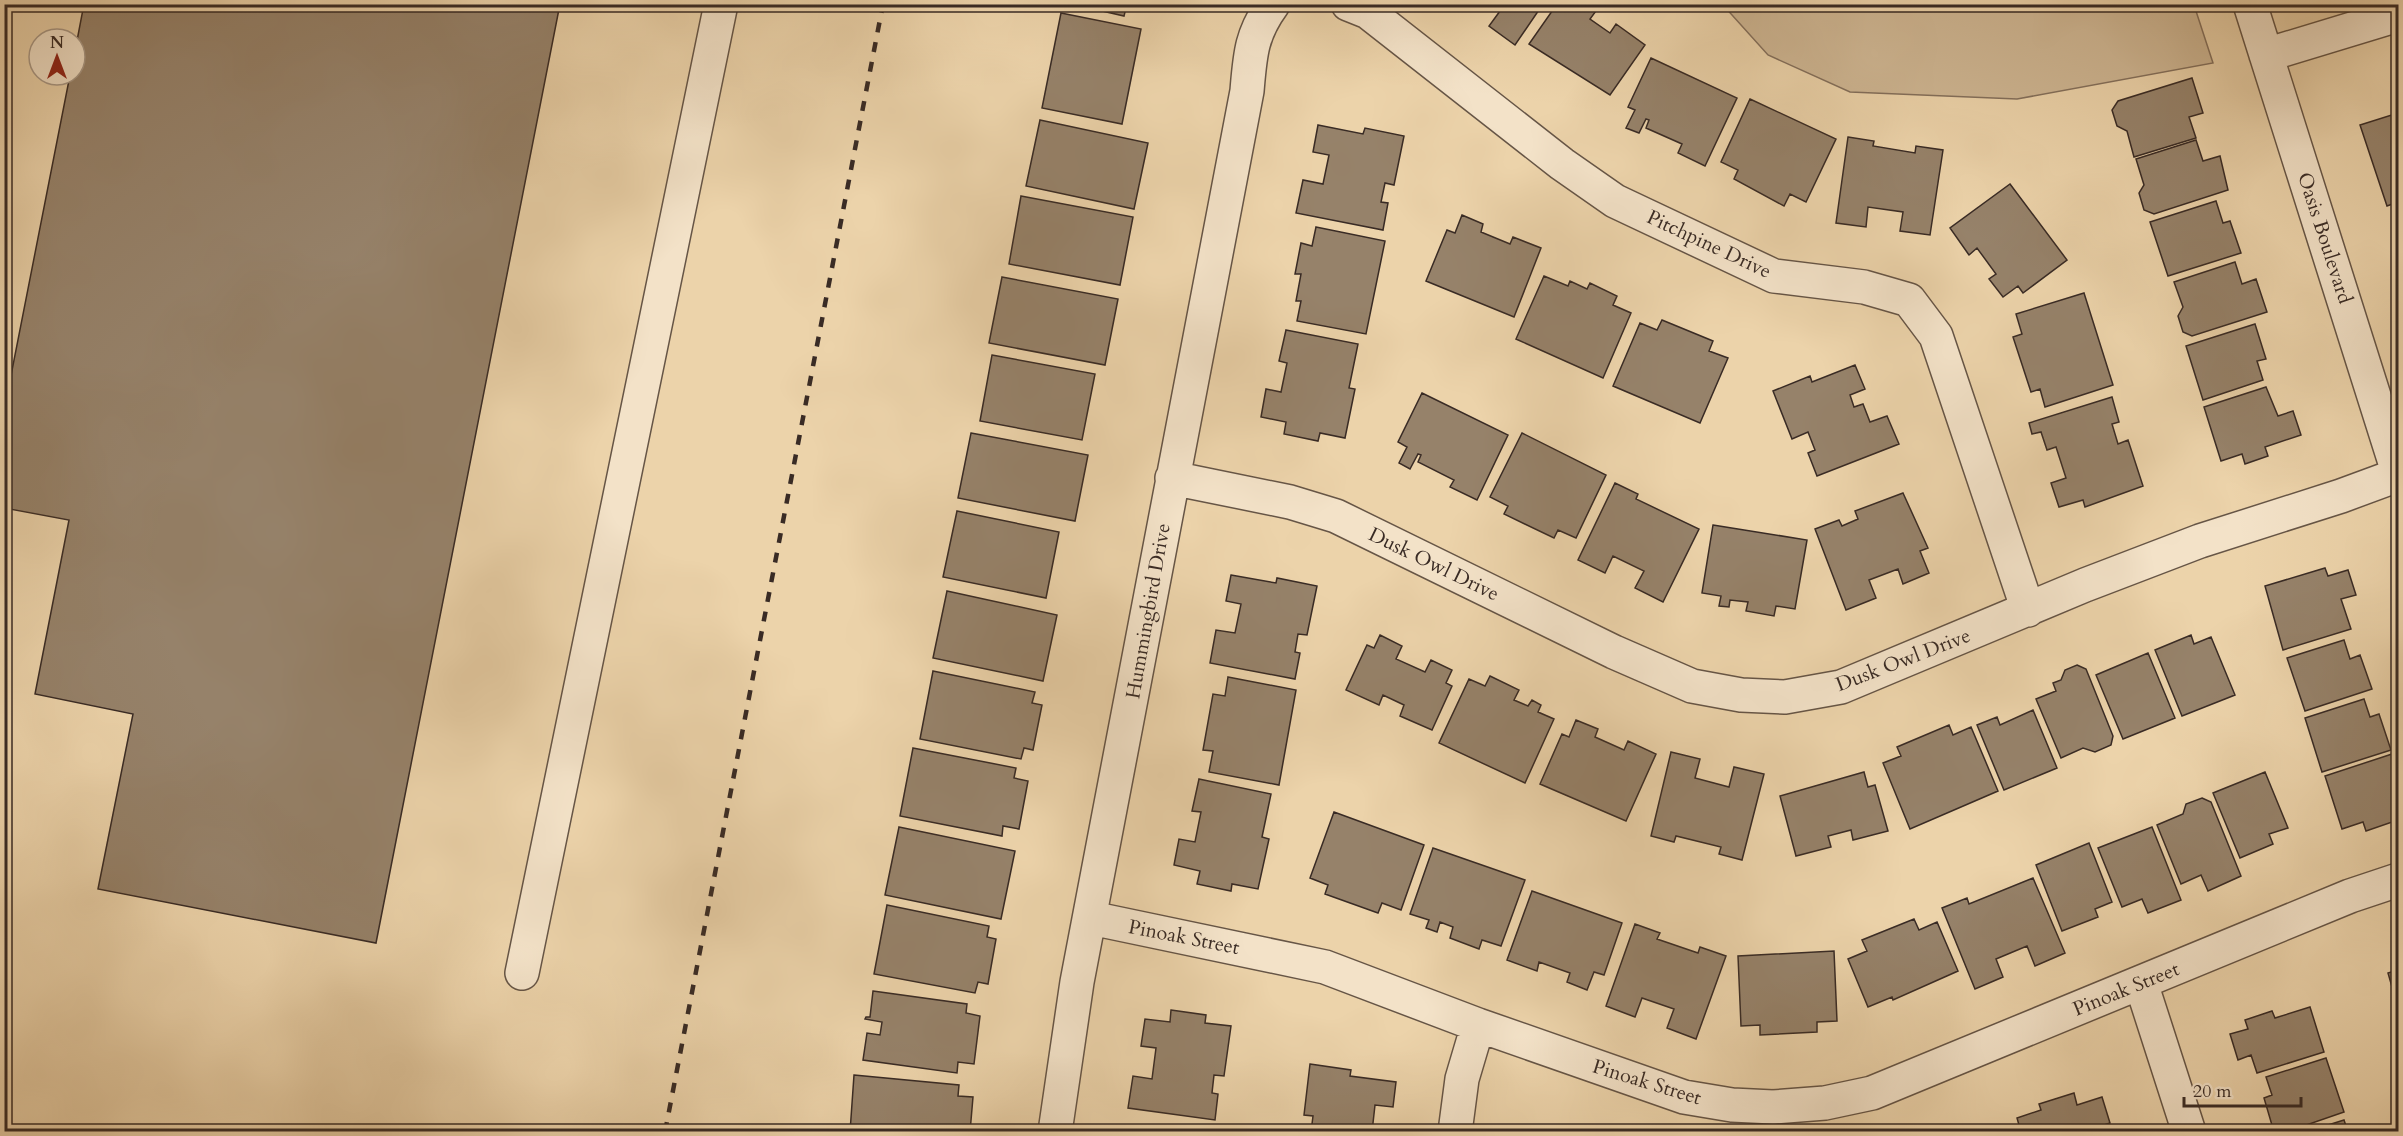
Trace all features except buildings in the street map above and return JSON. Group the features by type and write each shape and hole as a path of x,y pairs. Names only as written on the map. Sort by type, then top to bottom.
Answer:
{"street":[{"path":"522,973 721,4"},
{"name":"Hummingbird Drive","path":"1055,1131 1077,982 1247,91 1250,60 1258,25 1273,4"},
{"name":"Pitchpine Drive","path":"1348,4 1368,12 1562,164 1615,201 1774,276 1864,287 1910,300 1936,336 2028,610"},
{"name":"Oasis Boulevard","path":"2250,4 2398,473"},
{"path":"2266,55 2398,15"},
{"name":"Dusk Owl Drive","path":"1172,478 1290,502 1336,516 1624,657 1692,686 1741,696 1785,697 1841,687 2085,585 2200,541 2341,496 2398,473"},
{"name":"Pinoak Street","path":"1091,918 1325,967 1478,1025 1684,1097 1732,1105 1773,1107 1825,1102 1872,1093 2350,896 2398,880"},
{"path":"2141,983 2189,1131"},
{"path":"1455,1131 1462,1079 1478,1025"}],"shaded area":[{"path":"1723,5 2194,5 2213,63 2017,99 1850,92 1768,55"}],"railway":[{"path":"665,1132 883,4"}]}
